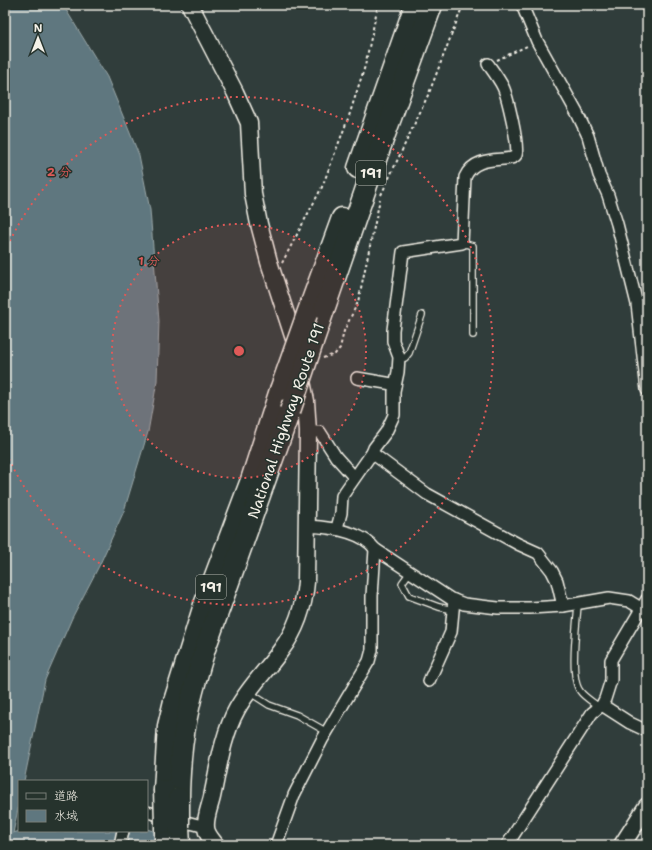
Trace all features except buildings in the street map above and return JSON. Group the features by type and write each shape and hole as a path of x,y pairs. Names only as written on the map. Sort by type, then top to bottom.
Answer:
{"highway":[{"path":"362,159 400,5"},
{"name":"National Highway Route 191","path":"180,845 171,794 168,726 176,693 202,612 250,480 280,390 416,5"},
{"name":"National Highway Route 191","path":"166,845 171,794 181,757 193,688 290,411 316,351 375,162 432,5"}],"street":[{"path":"190,5 235,92 249,123 253,194 269,262 294,339 306,401 308,432 306,582 304,602 296,626 282,650 252,685 236,710 228,732 206,827 210,838 216,845"},
{"path":"522,5 537,41 563,85 588,136 599,174 608,195 638,304 647,390"},
{"path":"337,528 341,513 342,496 372,453 393,419 395,409 395,385 399,360 393,330 403,252 462,242 465,177 468,171 478,163 513,158 517,153 517,140 504,89 488,64"},
{"path":"357,378 395,385"},
{"path":"308,432 320,432 336,457 354,477"},
{"path":"372,453 427,494 518,544 538,553 552,571 557,581 563,606"},
{"path":"307,526 337,528 359,537 410,572 454,605 464,604 498,608 563,606 609,598 628,601 644,610"},
{"path":"276,845 294,795 327,732 369,661 372,650 372,596 375,549"},
{"path":"507,845 592,713 606,699 611,680 611,660 644,610 647,599"},
{"path":"429,681 451,632 454,605"},
{"path":"600,706 647,731"},
{"path":"622,845 647,806"},
{"path":"148,812 206,827"},
{"path":"120,845 123,832"}],"lane":[{"path":"462,242 473,246 473,335"},
{"path":"399,360 405,358 409,353 422,315"},
{"path":"410,572 402,583 409,596 439,607 454,605"},
{"path":"578,604 574,664 576,685 580,692 600,706"},
{"path":"255,696 269,705 298,715 327,732"}],"path":[{"path":"281,266 322,187 349,116 365,66 378,5"},
{"path":"316,351 335,354 340,348 344,332 358,302 368,249 382,192 429,93 463,5"},
{"path":"488,64 537,41"}],"water":[{"path":"5,5 63,5 107,77 139,155 150,210 159,321 157,381 148,432 124,511 99,566 72,618 45,680 24,780 18,780 18,809 13,833 18,832 148,832 148,829 174,838 186,845 5,845"}]}
